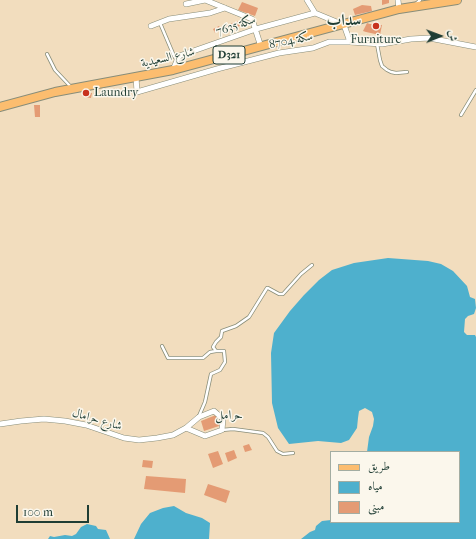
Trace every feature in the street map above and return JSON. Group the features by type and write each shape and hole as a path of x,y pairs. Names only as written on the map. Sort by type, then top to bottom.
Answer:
{"main road":[{"name":"شارع السعيدية","path":"0,107 73,88 174,70 344,25 417,3 457,0"}],"street":[{"path":"186,4 205,0 252,19 261,47"},
{"path":"306,0 315,13 344,25 350,42"},
{"path":"398,0 399,9"},
{"path":"151,26 169,19 210,13 225,8"},
{"name":"سكة 7635","path":"177,60 178,56 256,29 315,13"},
{"name":"سكة 8704","path":"136,77 137,92 217,69 279,53 313,48 329,42 382,44 410,39 429,38 476,47"},
{"path":"276,43 279,53"},
{"path":"174,70 177,60"},
{"name":"شارع حرامال","path":"0,424 44,419 65,421 86,425 124,438 139,440 173,435 186,428 199,417 214,411 223,419 222,430"},
{"path":"186,428 205,436 222,430"}],"lane":[{"path":"160,23 177,60"},
{"path":"377,44 382,66 391,72 407,72"},
{"path":"47,54 55,70 73,88"},
{"path":"462,115 476,90"},
{"path":"216,351 213,347 221,337 222,332 236,326 249,317 266,288 279,294 283,294 301,274 312,265"},
{"path":"162,346 168,358 203,358 210,352 224,351 225,362 220,370 211,374 205,402 199,417"},
{"path":"222,430 234,429 263,433 268,437 278,451 283,454 293,453"}],"water":[{"path":"388,258 428,261 441,264 453,271 467,286 470,297 475,299 476,308 474,314 465,319 464,332 467,335 475,335 476,337 476,539 301,539 315,530 316,526 322,521 330,520 330,523 460,523 460,451 367,451 374,419 372,412 365,408 359,411 357,428 349,440 341,443 318,441 289,444 278,428 272,403 271,353 274,333 290,311 319,280 332,270 354,263"},
{"path":"174,506 186,513 202,518 210,523 209,539 134,539 141,524 150,513"},
{"path":"87,524 96,526 98,529 106,530 110,539 48,539 50,536 72,536 76,534 81,527"}],"building":[{"path":"382,0 389,0 389,3 382,5"},
{"path":"242,2 258,8 255,16 238,10"},
{"path":"362,5 371,6 372,11 355,15 353,9"},
{"path":"238,21 240,26 223,33 221,27"},
{"path":"367,23 382,25 380,35 363,31"},
{"path":"219,26 221,30 215,33 213,29"},
{"path":"85,92 92,93 91,98 84,97"},
{"path":"34,105 40,105 40,117 35,117"},
{"path":"216,415 219,426 204,431 201,421"},
{"path":"249,444 252,450 245,452 243,446"},
{"path":"234,450 237,458 228,462 225,453"},
{"path":"218,451 223,464 213,468 208,454"},
{"path":"143,460 153,461 152,468 142,467"},
{"path":"146,476 186,479 185,493 144,489"},
{"path":"208,484 230,491 226,503 204,495"}],"place":[{"name":"Furniture","path":"376,26"},
{"name":"Laundry","path":"86,93"}],"district":[{"name":"سداب","path":"344,21"},
{"name":"حرامل","path":"229,416"}]}
